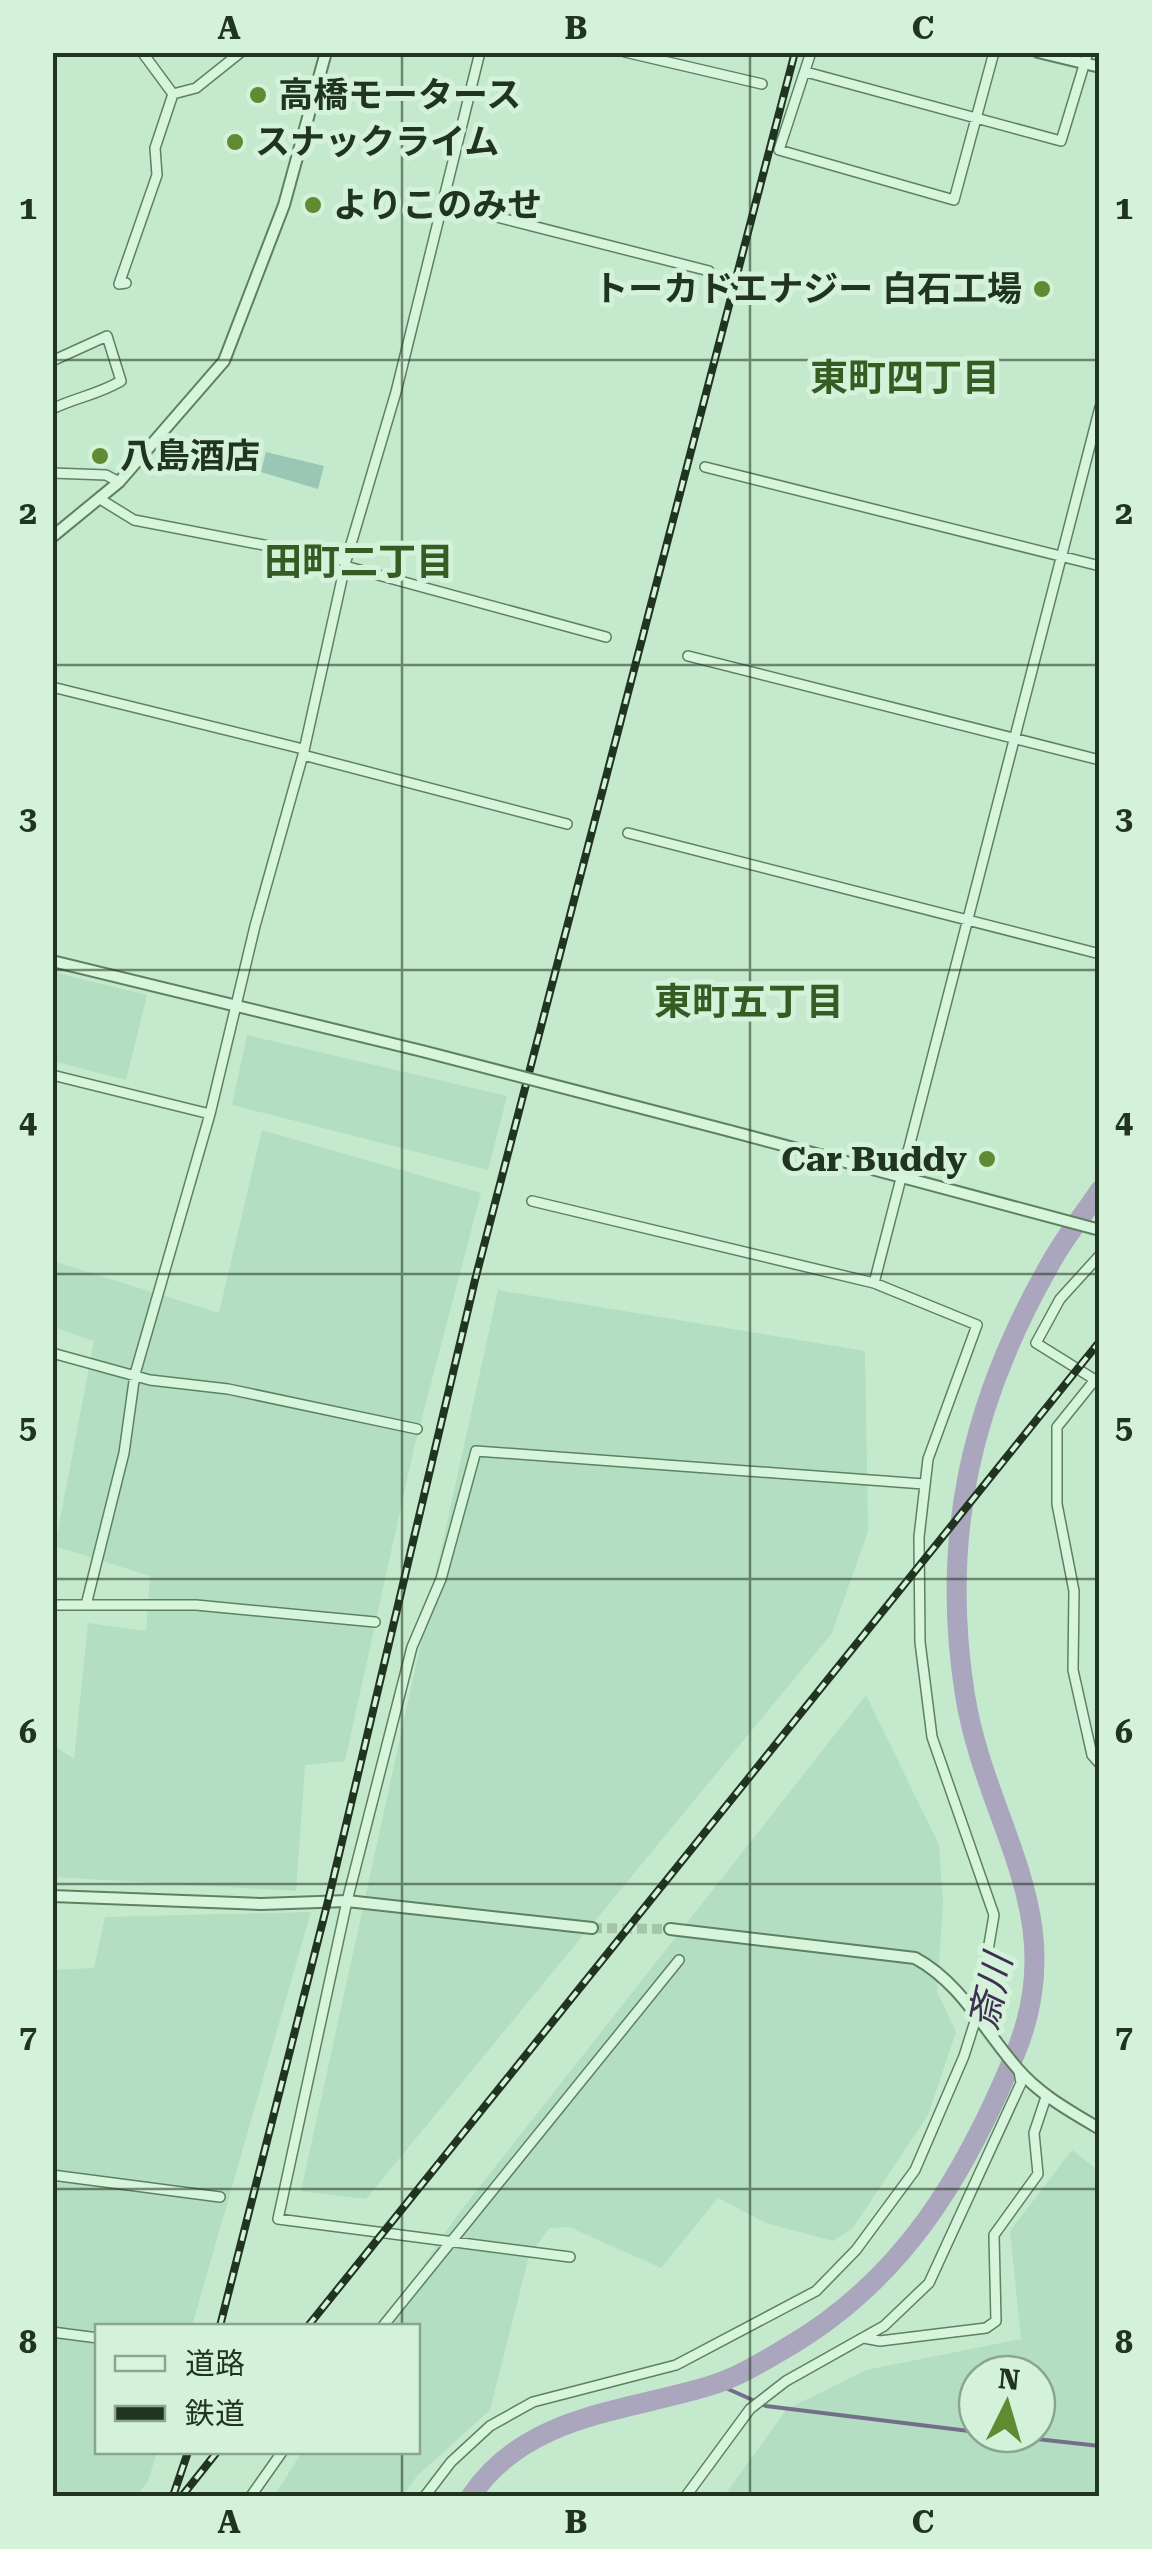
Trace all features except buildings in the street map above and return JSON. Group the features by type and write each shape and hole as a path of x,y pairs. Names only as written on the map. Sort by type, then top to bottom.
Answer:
{"street":[{"path":"142,52 173,94"},
{"path":"173,94 196,88 241,52"},
{"path":"52,538 119,482 224,361 284,205 326,52"},
{"path":"86,1605 121,1465 135,1374 210,1114 303,752 346,564 396,392 480,52"},
{"path":"625,52 762,84"},
{"path":"811,52 788,114 780,150 954,200 994,52"},
{"path":"1038,52 1087,58 1100,67"},
{"path":"806,72 1061,140 1087,58"},
{"path":"126,284 119,284 129,244 157,175 156,148 173,94"},
{"path":"442,203 709,271"},
{"path":"52,361 108,336 122,381 90,399 78,397 52,409"},
{"path":"874,1282 1100,407"},
{"path":"705,467 1100,566"},
{"path":"52,473 106,475 119,482"},
{"path":"100,500 134,520 346,564 606,637"},
{"path":"688,656 1100,760"},
{"path":"52,687 567,824"},
{"path":"628,833 1100,954"},
{"path":"52,961 422,1051 1100,1230"},
{"path":"52,1075 210,1114"},
{"path":"425,2496 450,2462 490,2426 533,2402 676,2365 816,2291 856,2250 915,2170 979,2018 994,1915 971,1837 932,1737 920,1642 919,1537 924,1484 934,1442 977,1325 874,1282 532,1201"},
{"path":"1100,1255 1060,1299 1036,1343 1097,1381 1057,1427 1056,1504 1074,1591 1073,1670 1092,1754 1100,1764"},
{"path":"52,1353 135,1374 417,1430"},
{"path":"570,2257 278,2219 347,1901 412,1647 441,1579 476,1451 924,1484"},
{"path":"52,1605 196,1605 375,1622"},
{"path":"52,1896 261,1904 347,1901 592,1928"},
{"path":"670,1929 915,1958 935,1969 979,2018 1018,2071 1046,2097 1100,2129"},
{"path":"385,2324 679,1960"},
{"path":"686,2496 750,2409 786,2381 864,2338 912,2303 929,2282 1021,2083 1018,2071"},
{"path":"864,2338 880,2341 968,2330 996,2321 992,2243 1003,2219 1038,2174 1034,2133 1046,2097"},
{"path":"52,2175 220,2197"},
{"path":"52,2332 95,2338"},
{"path":"250,2496 281,2454"}],"green space":[{"path":"266,452 324,466 318,489 261,472"},
{"path":"53,972 147,995 126,1080 53,1061"},
{"path":"247,1035 507,1096 488,1170 232,1105"},
{"path":"262,1130 481,1193 414,1448 345,1761 305,1765 296,1891 53,1877 53,1745 74,1759 88,1623 146,1631 150,1576 55,1546 94,1341 53,1327 53,1261 219,1313"},
{"path":"498,1290 865,1351 868,1531 832,1633 366,2199 301,2191"},
{"path":"866,1695 939,1845 943,1903 937,1992 956,2032 928,2115 853,2228 833,2241 766,2223 718,2198 661,2268 569,2227 549,2228 529,2256 490,2410 417,2476 403,2496 274,2496 301,2454 420,2454 420,2324 385,2324 455,2218"},
{"path":"311,1912 193,2324 95,2324 95,2454 156,2454 148,2481 136,2496 53,2496 53,1970 94,1968 105,1917"},
{"path":"1072,2150 1099,2171 1099,2496 724,2496 787,2409 866,2370 1021,2339 1010,2231"}],"waterway":[{"name":"斎川","path":"471,2496 494,2469 549,2432 612,2410 722,2382 768,2359 827,2321 864,2291 925,2222 951,2183 995,2099 1015,2054 1030,2004 1035,1958 1020,1872 976,1742 965,1695 958,1637 960,1526 968,1473 999,1369 1055,1256 1100,1190"},
{"path":"717,2384 766,2406 957,2430"},
{"path":"1057,2441 1100,2446"}],"tunnel":[{"path":"592,1928 670,1929"}],"railway":[{"path":"221,2324 328,1901 475,1280 795,52"},
{"path":"310,2324 1100,1341"},
{"path":"173,2496 187,2454"},
{"path":"182,2496 215,2454"}],"place":[{"name":"高橋モータース","path":"258,95"},
{"name":"スナックライム","path":"235,142"},
{"name":"よりこのみせ","path":"313,205"},
{"name":"トーカドエナジー 白石工場","path":"1042,289"},
{"name":"八島酒店","path":"100,456"},
{"name":"Car Buddy","path":"987,1159"}],"district":[{"name":"東町四丁目","path":"905,378"},
{"name":"田町二丁目","path":"359,562"},
{"name":"東町五丁目","path":"749,1002"}]}
